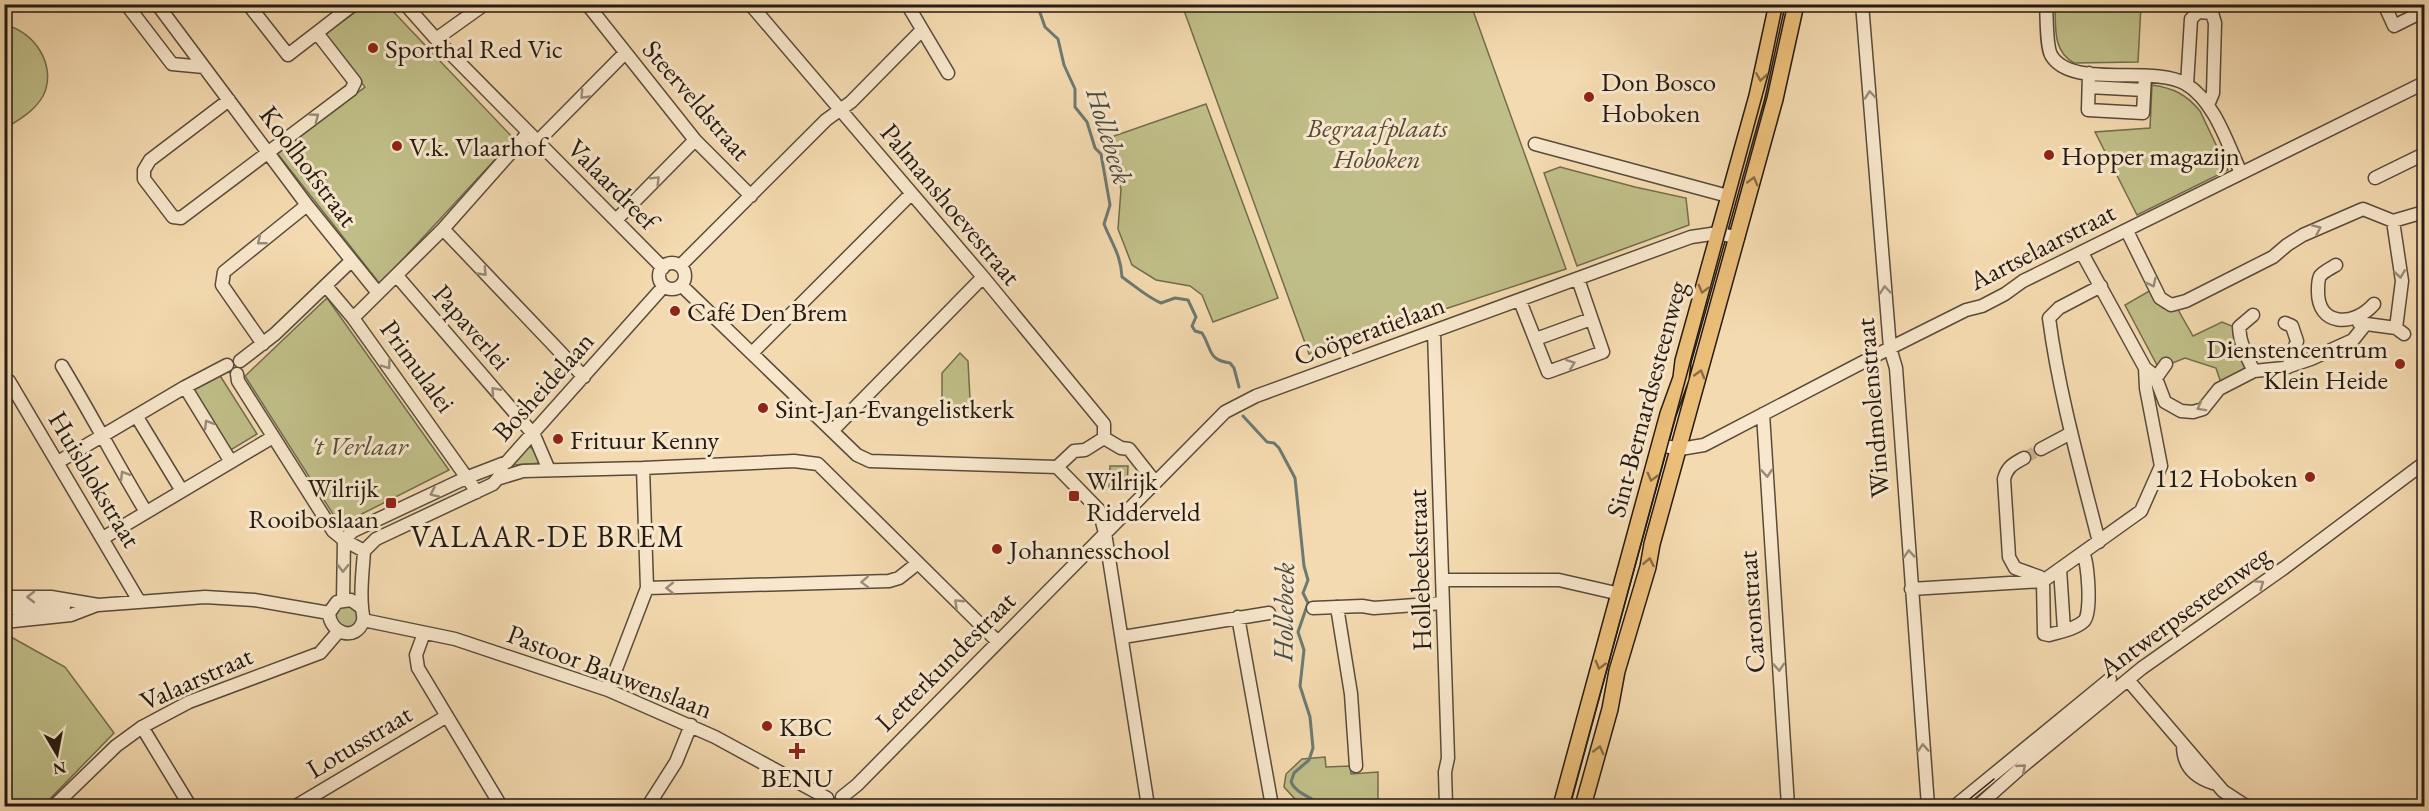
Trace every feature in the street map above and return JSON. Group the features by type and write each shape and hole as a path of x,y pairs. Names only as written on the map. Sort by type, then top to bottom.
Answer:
{"main road":[{"name":"Sint-Bernardsesteenweg","path":"1562,807 1757,96 1777,4"},
{"name":"Sint-Bernardsesteenweg","path":"1583,807 1610,710 1615,678 1627,643 1652,544 1714,327 1720,293 1738,238 1775,99 1796,4"}],"street":[{"path":"126,4 171,64 204,67"},
{"name":"Koolhofstraat","path":"157,4 350,262 378,294"},
{"path":"249,4 288,54 354,4"},
{"name":"Valaardreef","path":"405,4 436,39 663,268"},
{"path":"436,39 485,4"},
{"name":"Steerveldstraat","path":"587,4 695,140 751,196"},
{"name":"Palmanshoevestraat","path":"750,4 983,277 1104,424 1104,438"},
{"path":"907,4 948,73"},
{"name":"Windmolenstraat","path":"1862,4 1890,348 1896,368 1928,807"},
{"path":"2046,4 2050,53 2060,67 2076,72 2172,78 2187,85 2208,105 2241,172"},
{"path":"2384,4 2394,26 2422,12"},
{"path":"2187,85 2191,19 2198,12 2212,13 2215,23 2213,93 2208,105"},
{"path":"680,266 826,120 840,111 922,30"},
{"path":"229,100 150,160 144,170 144,178 173,217 181,218 351,90 355,82 317,33"},
{"path":"353,318 533,137 625,53"},
{"path":"2089,72 2088,110 2094,111 2143,113 2145,76"},
{"name":"Aartselaarstraat","path":"1680,449 1700,447 1890,348 1966,310 1982,306 2023,281 2424,82"},
{"path":"2089,87 2144,90"},
{"path":"616,220 695,140"},
{"path":"1535,144 1728,195"},
{"path":"2375,178 2424,154"},
{"path":"752,353 911,194"},
{"path":"263,344 222,285 224,272 307,205"},
{"path":"2127,231 2160,298 2171,304 2186,301 2273,257 2287,245 2303,236 2363,209 2393,221 2424,212"},
{"path":"2349,319 2365,325 2374,324 2400,331 2402,281 2393,221"},
{"path":"443,230 584,377"},
{"name":"Coöperatielaan","path":"1234,406 1691,237 1718,232 1738,238"},
{"path":"1911,589 2043,581 2141,511 2161,466 2145,368 2082,252"},
{"path":"58,462 185,387 235,367 263,344 350,262"},
{"path":"673,263 680,266 685,278 681,285 673,289 664,286 660,279 663,268 673,263"},
{"path":"2336,265 2320,276 2318,301 2328,316 2335,320 2349,319 2364,313 2373,304"},
{"name":"Papaverlei","path":"397,276 534,435 549,470"},
{"path":"832,430 983,277"},
{"path":"1520,300 1548,372 1603,352 1578,279"},
{"path":"681,285 857,455 870,460 1057,467 1099,510 1105,532 1123,637 1148,807"},
{"name":"Primulalei","path":"326,286 353,318 477,492"},
{"name":"Bosheidelaan","path":"344,540 353,531 468,477 507,462 534,435 664,286"},
{"path":"2099,542 2056,369 2049,318 2060,309 2101,286"},
{"path":"2253,315 2240,327 2240,341 2254,371"},
{"path":"1536,339 1591,319"},
{"path":"2285,323 2292,326 2297,341 2288,367"},
{"path":"2145,368 2156,378 2165,402 2181,411 2193,412 2203,409 2219,389 2254,371 2288,367 2311,359 2353,340 2365,325"},
{"name":"Hollebeekstraat","path":"1434,332 1448,747 1445,772 1446,807"},
{"path":"2156,378 2166,364"},
{"path":"62,366 146,512"},
{"path":"235,367 238,381 333,531 364,551"},
{"name":"Huisblokstraat","path":"9,381 139,601"},
{"path":"185,387 231,462"},
{"name":"Letterkundestraat","path":"826,802 836,794 843,802 1105,532 1225,412 1234,406"},
{"name":"Caronstraat","path":"1763,414 1788,807"},
{"path":"137,417 182,491"},
{"path":"2040,449 2071,433"},
{"path":"103,538 273,437"},
{"path":"1057,467 1074,452 1085,450 1104,438 1121,448 1129,449 1155,482"},
{"path":"1660,446 1680,449"},
{"path":"2024,458 2011,465 2004,479 2009,557 2015,568 2043,581"},
{"path":"362,614 351,600 343,600 334,605 329,613 332,625 338,632 355,631 362,614 364,551 376,539 477,492 500,478 523,471 774,461 818,464 998,642"},
{"path":"500,478 507,462"},
{"path":"608,690 647,588 643,468"},
{"name":"Antwerpsesteenweg","path":"1978,807 2025,765 2170,647 2422,469"},
{"path":"343,600 344,540"},
{"path":"2043,581 2042,629 2044,634 2082,623 2088,615 2087,565 2083,553"},
{"path":"647,588 889,581 899,578 918,563"},
{"path":"2060,569 2064,630"},
{"path":"1442,580 1559,580 1620,594"},
{"path":"4,597 51,597 98,605"},
{"path":"4,609 98,605 175,597 215,597 254,600 329,613"},
{"path":"1313,608 1362,606 1374,608 1443,603"},
{"path":"4,622 71,615 98,605"},
{"path":"1337,606 1351,694 1356,766"},
{"path":"1123,637 1269,613"},
{"name":"Pastoor Bauwenslaan","path":"362,614 423,633 495,651 608,690 691,725 826,802"},
{"path":"1238,617 1272,807"},
{"name":"Valaarstraat","path":"54,807 116,746 142,727 189,702 320,653 338,632"},
{"path":"423,633 416,655 418,668 499,806"},
{"name":"Antwerpsesteenweg","path":"1955,807 2110,679"},
{"path":"2128,680 2183,745 2183,757 2190,768 2246,807"},
{"name":"Lotusstraat","path":"296,807 447,716"},
{"path":"648,807 676,762 691,725"},
{"path":"142,727 190,807"}],"green space":[{"name":"V.k. Vlaarhof","path":"365,5 387,5 514,139 380,284 277,153 365,87 324,35"},
{"name":"Begraafplaats Hoboken","path":"1182,5 1471,5 1566,269 1309,354"},
{"path":"2055,5 2141,5 2138,62 2074,63 2062,52 2059,45"},
{"path":"5,25 25,34 34,42 45,62 47,85 39,102 26,115 5,129"},
{"path":"2152,85 2179,93 2195,105 2228,170 2137,215 2095,132 2150,128"},
{"path":"1206,104 1278,298 1213,322 1202,295 1190,286 1156,280 1132,265 1118,229 1121,189 1113,163 1114,136"},
{"path":"1560,167 1686,198 1689,225 1577,266 1544,173"},
{"path":"2151,290 2163,308 2177,308 2193,336 2222,322 2237,328 2246,368 2244,371 2221,383 2216,368 2185,358 2170,364 2163,362 2157,365 2125,305"},
{"name":"'t Verlaar","path":"327,298 449,470 340,525 245,376"},
{"path":"960,353 968,361 971,418 942,416 942,373"},
{"path":"219,374 257,434 229,451 191,389"},
{"path":"529,447 541,463 513,465 512,463"},
{"path":"1110,466 1128,466 1127,489 1109,488"},
{"path":"347,605 355,608 358,616 355,624 347,627 339,624 336,616 339,608"},
{"path":"11,637 65,667 114,733 43,806 5,806 4,638"},
{"path":"1325,757 1326,767 1350,766 1351,774 1378,772 1378,806 1313,806 1311,803 1295,799 1284,787 1286,774 1302,759"}],"waterway":[{"name":"Hollebeek","path":"1037,4 1045,27 1058,39 1064,65 1075,89 1075,107 1087,122 1095,148 1101,154 1110,205 1104,224 1118,256 1122,277 1161,303 1175,298 1188,300 1196,317 1192,326 1195,331 1202,333 1214,356 1230,363 1234,368 1239,387"},
{"name":"Hollebeek","path":"1243,416 1267,442 1274,443 1279,448 1295,478 1304,566 1308,580 1303,593 1308,603 1298,632 1304,650 1300,686 1310,717 1313,748 1309,760 1294,773 1291,782 1297,790 1321,806"}],"tunnel":[{"path":"2024,458 2041,449"}],"tram line":[{"path":"1570,806 1769,71 1783,4"},
{"path":"1961,806 1994,779"}],"place":[{"name":"Sporthal Red Vic","path":"373,48"},
{"name":"Don Bosco Hoboken","path":"1589,97"},
{"name":"V.k. Vlaarhof","path":"397,146"},
{"name":"Hopper magazijn","path":"2049,155"},
{"name":"Café Den Brem","path":"675,311"},
{"name":"Dienstencentrum Klein Heide","path":"2400,364"},
{"name":"Sint-Jan-Evangelistkerk","path":"763,408"},
{"name":"Frituur Kenny","path":"558,439"},
{"name":"112 Hoboken","path":"2310,477"},
{"name":"Wilrijk Ridderveld","path":"1074,496"},
{"name":"Wilrijk Rooiboslaan","path":"391,503"},
{"name":"Johannesschool","path":"997,549"},
{"name":"KBC","path":"767,726"},
{"name":"BENU","path":"797,751"}],"district":[{"name":"VALAAR-DE BREM","path":"548,536"}]}
